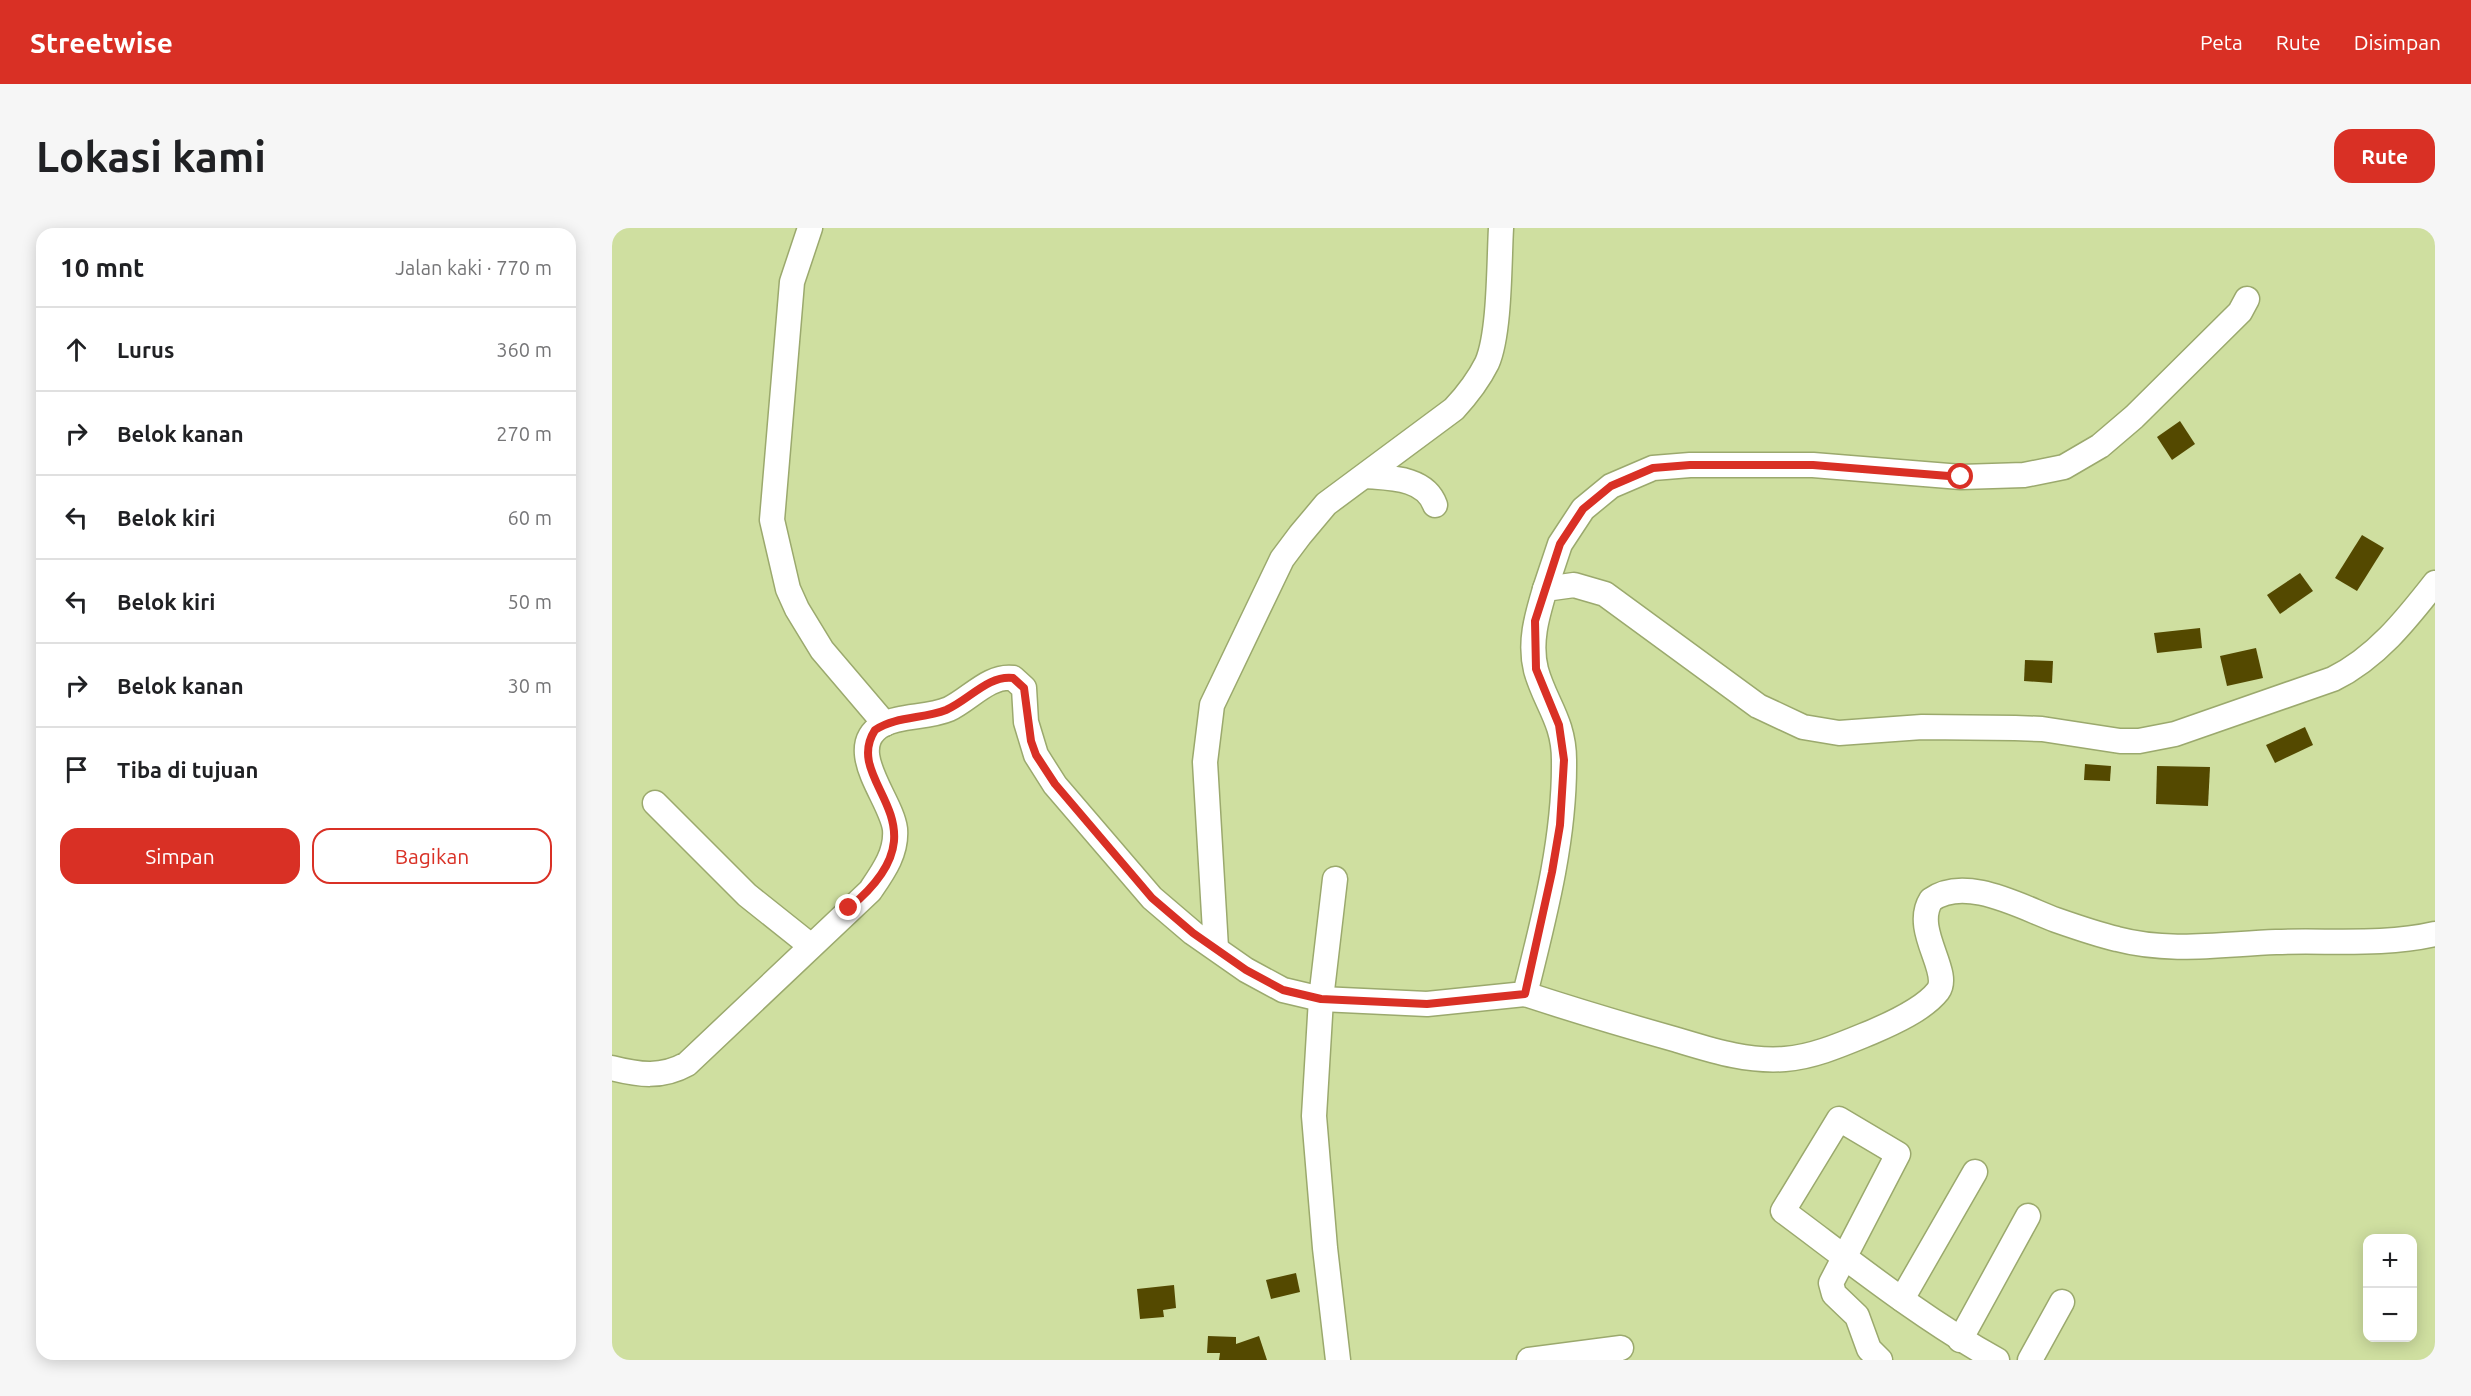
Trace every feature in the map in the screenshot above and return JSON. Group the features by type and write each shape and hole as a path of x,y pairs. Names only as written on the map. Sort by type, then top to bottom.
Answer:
{"street":[{"path":"810,228 792,282 772,520 788,589 797,609 822,650 885,724"},
{"path":"1216,948 1205,762 1212,705 1282,559 1326,504 1454,409 1472,390 1488,361 1497,308 1501,228"},
{"path":"1525,994 1552,872 1563,794 1563,744 1552,705 1536,669 1535,621 1560,544 1583,509 1611,486 1653,468 1690,465 1813,465 1961,477 2024,475 2064,467 2100,446 2134,417 2234,318 2247,299"},
{"path":"1365,476 1414,483 1428,494 1435,505"},
{"path":"1545,589 1574,585 1605,594 1733,689 1783,719 1803,726 1858,733 1922,727 2015,728 2120,741 2175,734 2333,679 2350,670 2378,648 2435,583"},
{"path":"612,1068 645,1075 663,1074 687,1064 870,891 890,861 895,830 891,813 869,766 866,754 872,735 885,724 932,715 948,709 1002,678 1018,680 1024,688 1031,741 1036,755 1055,784 1152,898 1193,933 1263,981 1283,990 1321,999 1427,1004 1525,994 1591,1016 1740,1058 1788,1059 1843,1043 1878,1029 1920,1006 1937,992 1941,986 1940,976 1926,928 1925,911 1931,900 1952,891 2008,900 2116,939 2164,946 2217,947 2273,942 2393,939 2435,934"},
{"path":"655,803 747,895 811,946"},
{"path":"1335,879 1321,999 1314,1116 1325,1248 1338,1360"},
{"path":"1880,1360 1869,1349 1857,1316 1834,1293 1831,1283 1843,1256 1898,1154 1839,1119 1783,1211 1843,1256 1902,1299 1960,1340 1997,1360"},
{"path":"1902,1299 1975,1172"},
{"path":"1960,1340 2028,1216"},
{"path":"2030,1360 2062,1302"},
{"path":"1530,1360 1621,1348"}],"building":[{"path":"2180,421 2195,444 2172,460 2157,437"},
{"path":"2362,535 2384,548 2357,591 2335,578"},
{"path":"2300,573 2313,591 2280,614 2267,595"},
{"path":"2200,628 2202,648 2157,653 2154,633"},
{"path":"2256,648 2263,678 2227,686 2220,656"},
{"path":"2025,660 2053,661 2052,683 2024,681"},
{"path":"2305,727 2313,745 2275,763 2266,745"},
{"path":"2085,764 2111,766 2110,781 2084,780"},
{"path":"2157,766 2210,767 2208,806 2156,804"},
{"path":"1296,1273 1300,1292 1271,1299 1266,1280"},
{"path":"1174,1285 1176,1308 1163,1310 1164,1317 1140,1319 1137,1289"},
{"path":"1208,1336 1236,1337 1236,1344 1259,1336 1267,1360 1219,1360 1220,1353 1207,1353"}],"route":[{"path":"849,908 870,891 881,876 890,861 894,846 895,830 891,813 869,766 866,754 875,730 898,720 914,719 948,709 964,701 984,686 1007,677 1018,680 1024,688 1026,722 1036,755 1055,784 1128,872 1169,914 1263,981 1283,990 1321,999 1400,1003 1427,1004 1525,994 1541,932 1560,825 1564,760 1559,725 1536,669 1535,621 1560,544 1570,525 1583,509 1611,486 1631,475 1653,468 1690,465 1813,465 1961,477"}]}
